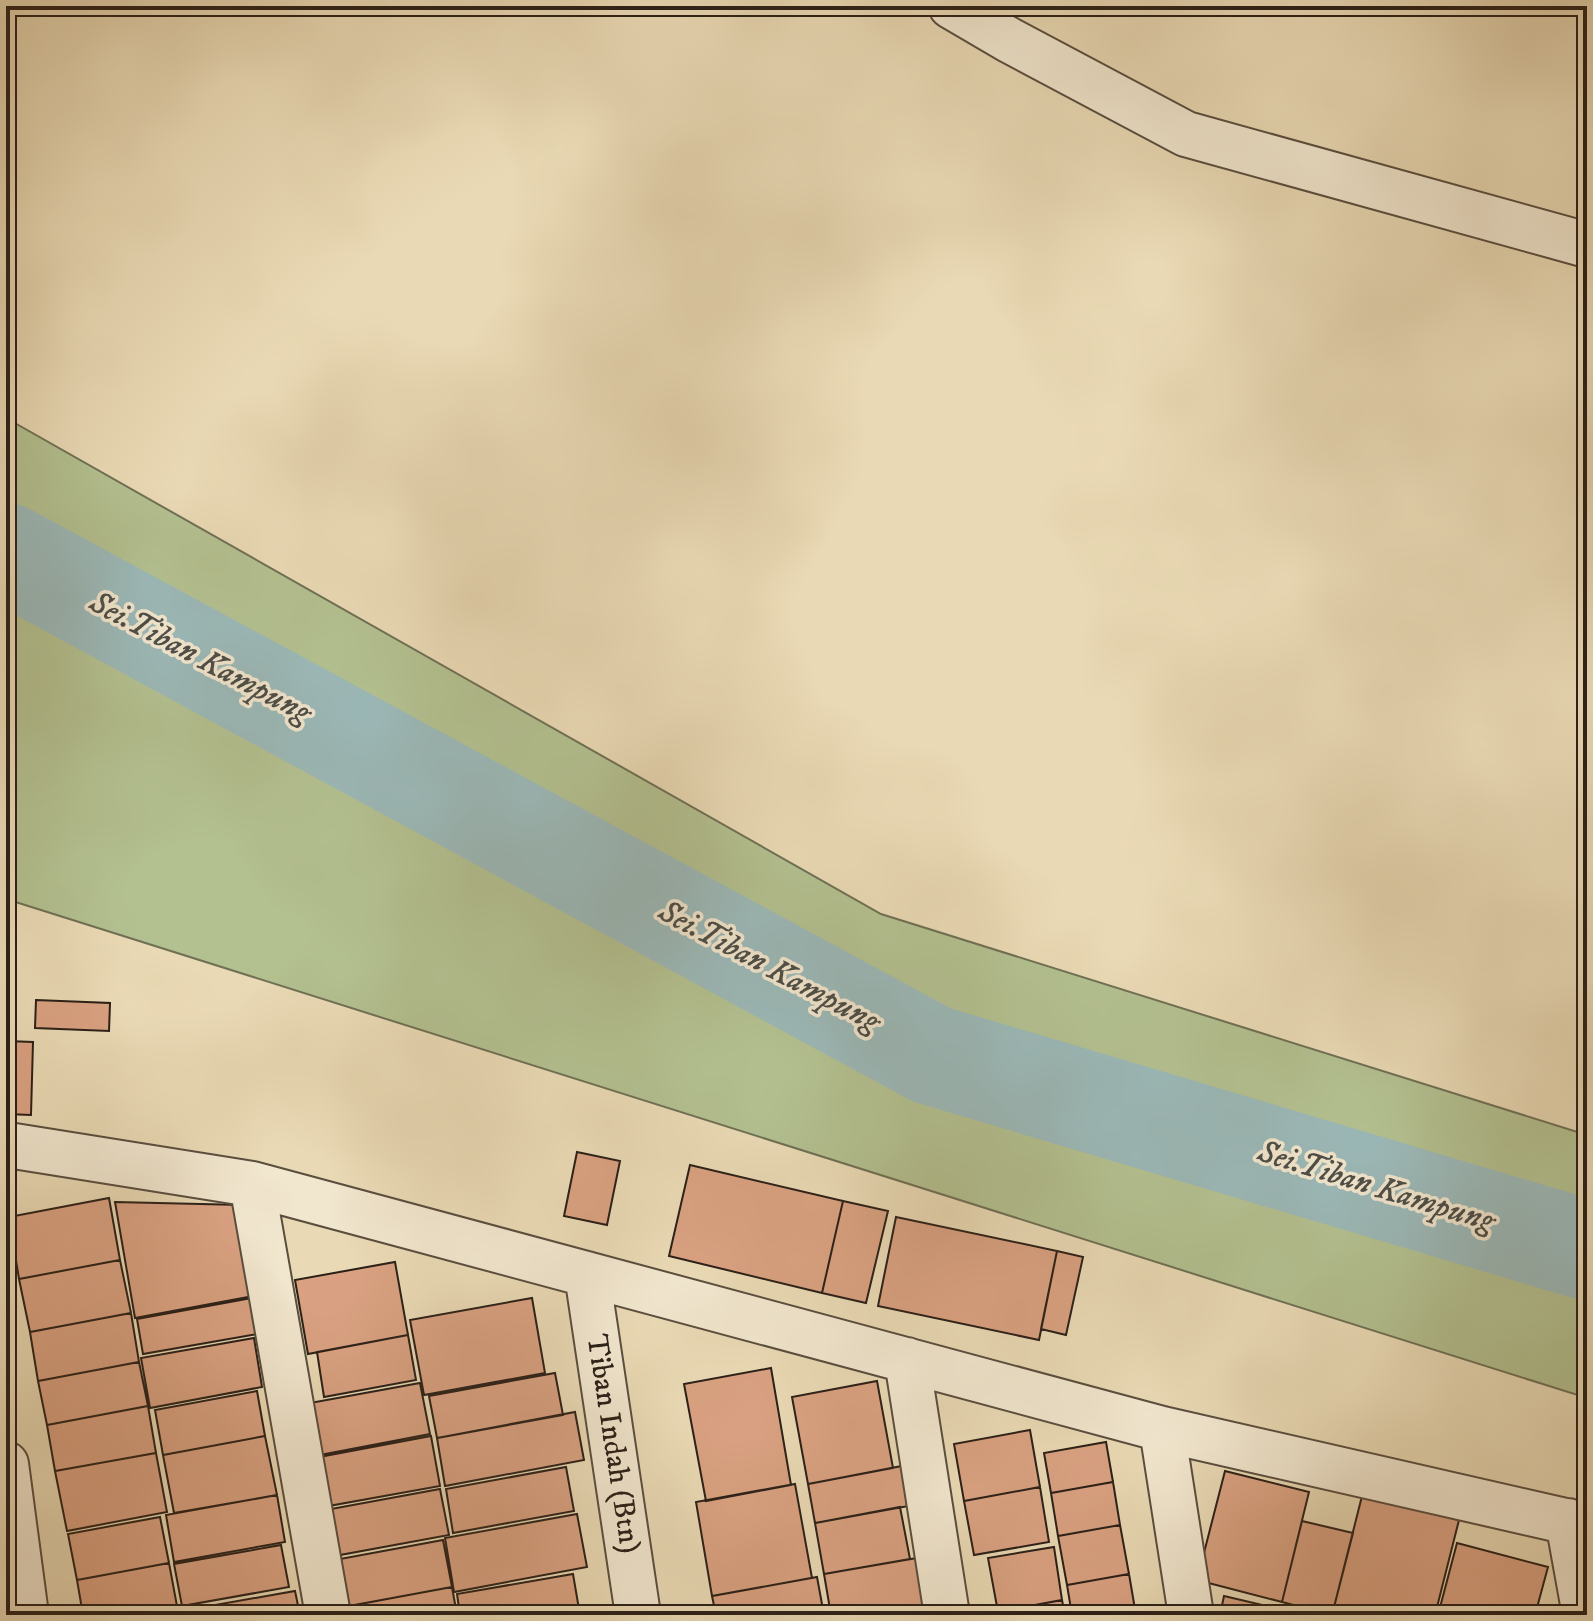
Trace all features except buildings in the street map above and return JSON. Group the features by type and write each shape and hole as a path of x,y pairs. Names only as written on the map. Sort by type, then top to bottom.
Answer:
{"street":[{"path":"951,6 1186,134 1587,245"},
{"path":"6,1147 252,1184 1162,1429 1578,1524 1585,1615"},
{"path":"252,1184 328,1615"},
{"name":"Tiban Indah (Btn)","path":"587,1274 638,1615"},
{"path":"907,1360 947,1615"},
{"path":"1162,1429 1191,1615"},
{"path":"6,1464 26,1615"}],"green space":[{"path":"6,418 881,914 1587,1135 1587,1398 6,899"}],"waterway":[{"name":"Sei.Tiban Kampung","path":"6,553 932,1055 1587,1250"}]}
